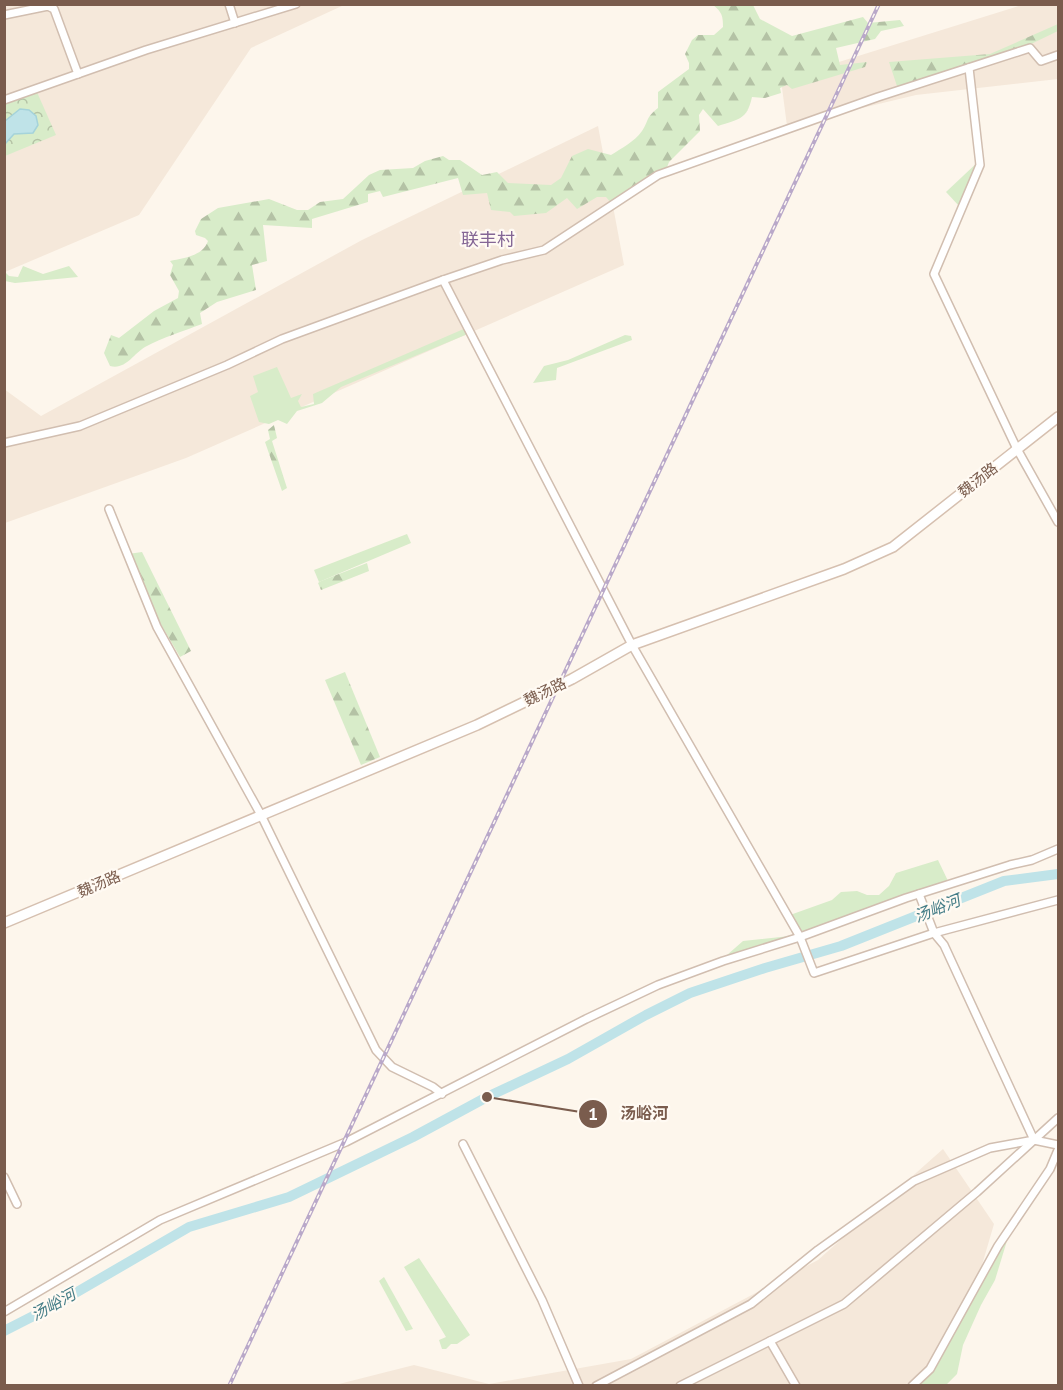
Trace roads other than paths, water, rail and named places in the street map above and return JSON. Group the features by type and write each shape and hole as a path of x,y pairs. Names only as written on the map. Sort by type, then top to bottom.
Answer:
{"street":[{"path":"229,4 235,23"},
{"path":"4,100 146,50 296,4"},
{"path":"4,15 48,6 54,9 78,74"},
{"path":"4,443 80,426 227,365 282,339 443,280 502,260 544,250 658,175 878,97 1030,48 1041,62 1059,55"},
{"path":"969,68 980,165 934,273 1017,449 1059,522"},
{"path":"443,280 633,645 801,940 814,973 934,933 1059,900"},
{"name":"魏汤路","path":"4,923 477,725 572,679 633,645 844,569 893,547 1059,417"},
{"path":"109,510 157,627 261,815 376,1050 392,1066 442,1094"},
{"path":"4,1312 160,1220 346,1142 575,1024 658,985 723,961 801,940 919,894 1032,860 1059,849"},
{"path":"919,894 934,933 944,945 1034,1140"},
{"path":"680,1386 844,1304 977,1192 1059,1118"},
{"path":"596,1386 751,1304 818,1250 914,1181 990,1148 1034,1140 1059,1145"},
{"path":"463,1144 542,1300 579,1386"},
{"path":"912,1386 930,1369 998,1246 1050,1169 1059,1150"},
{"path":"4,1178 17,1204"},
{"path":"770,1341 796,1386"}],"water":[{"path":"20,109 29,110 36,116 38,125 33,133 14,134 5,144 5,121"}],"waterway":[{"name":"汤峪河","path":"4,1331 53,1306 189,1227 289,1197 413,1137 487,1097 568,1059 690,993 841,946 1004,881 1058,874"}],"railway":[{"path":"229,1386 879,4"}],"place":[{"name":"汤峪河","path":"487,1097"}],"district":[{"name":"联丰村","path":"488,240"}]}
